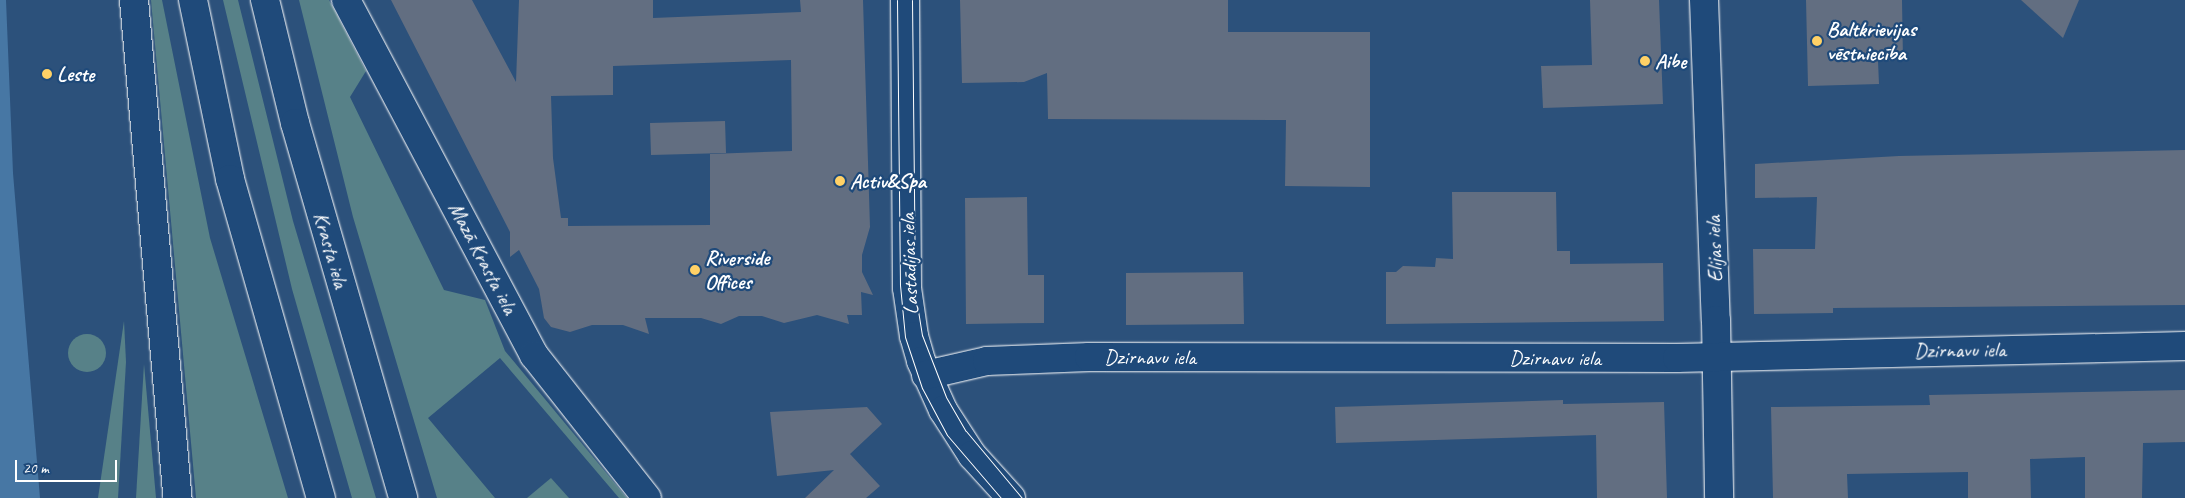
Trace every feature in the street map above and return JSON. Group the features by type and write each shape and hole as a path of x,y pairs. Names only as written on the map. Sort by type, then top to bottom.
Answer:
{"main road":[{"path":"134,0 178,498"},
{"path":"193,0 230,179 321,498"},
{"name":"Krasta iela","path":"265,0 301,142 404,498"},
{"name":"Mazā Krasta iela","path":"346,0 534,355 647,498"},
{"name":"Lastādijas iela","path":"905,0 907,288 914,336 926,375 957,433 1011,498"},
{"name":"Elijas iela","path":"1704,0 1719,498"},
{"name":"Dzirnavu iela","path":"926,375 987,361 1089,357 1677,358 2185,346"}],"green space":[{"path":"151,0 162,0 210,238 288,498 196,498"},
{"path":"223,0 238,0 293,221 376,498 352,498 292,289"},
{"path":"299,0 329,0 366,71 350,97 444,290 485,300 505,351 627,498 619,498 500,358 428,418 495,498 437,498 353,217"},
{"path":"124,321 126,362 118,498 98,498"},
{"path":"87,334 100,340 106,353 100,366 87,372 74,366 68,353 74,340"},
{"path":"144,364 156,498 136,498"},
{"path":"551,478 569,498 527,498"}],"water":[{"path":"0,0 6,0 13,173 40,498 0,498"}],"building":[{"path":"391,0 472,0 516,82 519,0 653,0 653,18 801,12 800,0 863,0 870,227 862,255 862,272 873,295 861,292 862,315 847,315 849,324 817,315 784,323 762,316 739,316 721,324 701,318 645,318 649,334 623,325 592,325 570,332 551,327 544,318 539,289 519,250 510,257 510,232","holes":["791,60 792,151 710,154 710,225 568,226 568,218 561,218 553,158 551,96 613,95 613,66"]},
{"path":"960,0 1228,0 1228,32 1370,32 1370,187 1285,186 1286,120 1048,119 1047,73 1024,82 962,83"},
{"path":"1590,0 1659,0 1663,104 1543,108 1541,66 1592,65"},
{"path":"1806,0 1902,0 1903,60 1878,61 1879,84 1808,86"},
{"path":"2021,0 2079,0 2063,38"},
{"path":"725,121 726,153 651,155 650,123"},
{"path":"2185,150 2185,305 1833,308 1833,313 1754,314 1753,249 1815,249 1817,197 1755,198 1755,164 1899,156"},
{"path":"1452,192 1556,192 1557,251 1570,251 1570,264 1663,263 1664,321 1386,324 1386,272 1396,272 1403,266 1435,267 1436,258 1453,259"},
{"path":"1027,197 1028,275 1044,275 1044,323 966,324 965,198"},
{"path":"1243,272 1244,324 1126,325 1126,273"},
{"path":"2185,390 2185,442 2143,443 2142,498 2085,498 2085,457 2030,459 2031,498 1968,498 1968,472 1847,474 1848,498 1773,498 1771,407 1930,405 1929,395"},
{"path":"1563,400 1563,404 1664,402 1667,498 1597,498 1596,435 1336,443 1335,407"},
{"path":"867,407 882,424 850,454 880,486 866,498 805,498 834,470 777,476 770,412"}],"tram line":[{"path":"897,0 900,285 905,337 922,388 947,435 1001,498"},
{"path":"912,0 915,292 922,335 946,397 966,431 1022,498"}],"place":[{"name":"Baltkrievijas vēstniecība","path":"1817,41"},
{"name":"Aibe","path":"1645,61"},
{"name":"Leste","path":"47,74"},
{"name":"Activ&Spa","path":"840,181"},
{"name":"Riverside Offices","path":"695,270"}]}
